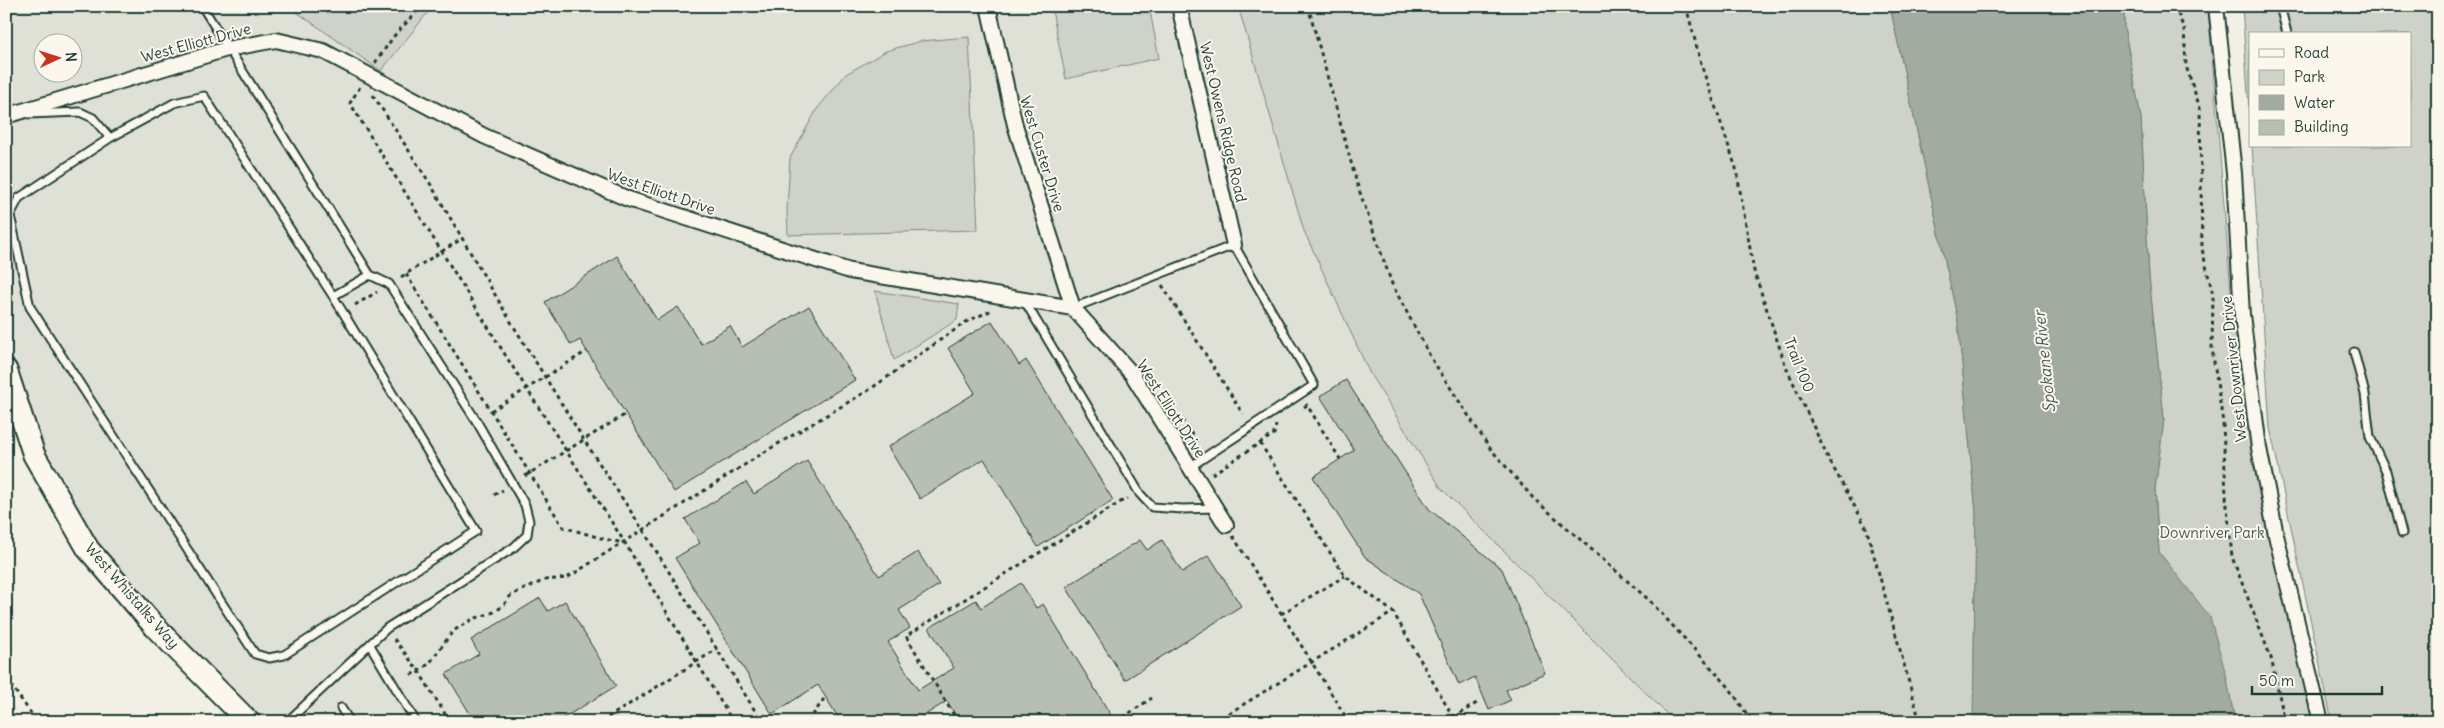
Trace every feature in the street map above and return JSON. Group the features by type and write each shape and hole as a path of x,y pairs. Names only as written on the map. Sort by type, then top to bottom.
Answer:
{"main road":[{"name":"West Whistalks Way","path":"6,370 34,456 88,549 156,628 249,722"}],"street":[{"name":"West Custer Drive","path":"988,6 1015,125 1074,308"},
{"name":"West Owens Ridge Road","path":"1179,6 1234,245"},
{"name":"West Downriver Drive","path":"2216,6 2234,173 2242,314 2259,448 2276,535 2321,722"},
{"name":"West Elliott Drive","path":"9,115 227,49 276,40 323,51 484,136 628,199 850,270 1074,308 1132,374 1226,525"}],"lane":[{"path":"202,6 227,49 370,275 389,284 412,320 503,465 526,505 529,521 527,535 513,548 387,628 287,722"},
{"path":"2280,6 2286,32"},
{"path":"204,96 333,296 476,531 284,655 269,658 255,654 30,307 10,215 18,198 110,138 174,103 204,96"},
{"path":"9,115 80,112 93,118 110,138"},
{"path":"1074,308 1234,245 1314,385 1190,468"},
{"path":"333,296 370,275"},
{"path":"1020,299 1140,494 1152,506 1183,509 1216,508"},
{"path":"2354,352 2365,394 2370,437 2386,471 2402,533"},
{"path":"370,645 416,722"},
{"path":"341,708 350,722"}],"path":[{"path":"372,67 394,36 422,6"},
{"path":"1308,6 1360,193 1392,284 1431,358 1489,447 1533,498 1649,600 1729,687 1752,722"},
{"name":"Trail 100","path":"1686,6 1702,66 1736,168 1754,271 1786,367 1828,458 1866,527 1920,722"},
{"path":"2175,6 2184,29 2186,66 2200,108 2201,240 2213,295 2212,348 2223,423 2226,496 2232,557 2270,658 2285,722"},
{"path":"732,722 625,543 350,102 361,86 372,94 431,185 584,440 644,530 762,722"},
{"path":"401,277 463,238"},
{"path":"406,274 563,527 625,543"},
{"path":"1158,275 1243,414"},
{"path":"355,305 380,290"},
{"path":"411,675 429,664 453,631 473,620 494,612 503,606 511,595 545,580 566,578 625,543 771,448 869,390 966,322 1020,299"},
{"path":"491,411 587,351"},
{"path":"1299,410 1307,405 1340,459"},
{"path":"525,476 626,414"},
{"path":"1182,419 1198,444"},
{"path":"1216,483 1212,474 1274,434 1275,425 1283,420"},
{"path":"1260,443 1345,576 1393,612 1453,717"},
{"path":"494,495 504,489"},
{"path":"958,722 906,636 1127,498"},
{"path":"1226,525 1349,722"},
{"path":"1281,614 1345,576"},
{"path":"1216,722 1311,660 1393,612"},
{"path":"394,639 418,670 450,722"},
{"path":"601,722 716,649"},
{"path":"6,678 38,722"},
{"path":"808,722 826,696"},
{"path":"1116,722 1152,698"},
{"path":"1446,722 1480,701"}],"shaded area":[{"path":"6,6 1288,6 1715,722 249,722 88,549 6,370"}],"green space":[{"path":"288,6 433,6 381,71"},
{"path":"1051,6 1149,6 1159,58 1066,79"},
{"path":"1238,6 1890,6 1958,321 1976,513 1974,661 1984,722 1675,722 1441,488 1370,374 1304,231"},
{"name":"Downriver Park","path":"2124,6 2208,6 2233,316 2266,524 2315,722 2235,722 2226,675 2178,580 2159,552 2155,489 2164,419 2149,277 2141,118 2124,27"},
{"path":"2242,6 2438,6 2438,722 2332,722 2270,428 2252,148 2412,148 2412,32 2249,32 2249,110"},
{"path":"969,37 978,230 788,235 787,209 790,158 817,109 846,74 886,51 921,41"},
{"path":"875,291 959,304 957,320 894,360"}],"water":[{"name":"Spokane River","path":"1890,6 2124,6 2124,27 2141,118 2149,277 2164,419 2155,489 2159,552 2210,617 2226,675 2235,722 1973,722 1976,513 1958,321"}],"building":[{"path":"617,256 657,320 678,307 701,344 730,326 742,347 809,306 855,380 674,492 580,340 571,345 545,302"},
{"path":"992,321 1019,365 1026,360 1113,500 1038,547 984,459 920,499 888,447 975,393 948,348"},
{"path":"1346,380 1429,509 1502,569 1545,673 1506,690 1511,700 1489,710 1475,677 1459,685 1419,594 1365,557 1313,477 1354,450 1320,396"},
{"path":"807,461 879,576 918,552 939,585 899,610 910,628 888,642 918,690 954,668 929,628 976,600 981,608 1021,583 1036,608 1043,604 1112,717 1104,722 960,722 947,701 914,722 841,722 818,685 772,714 675,558 700,543 685,519 746,482 754,494"},
{"path":"1140,540 1147,550 1162,540 1182,572 1209,555 1241,606 1125,680 1066,587"},
{"path":"540,598 548,611 565,601 616,686 557,722 475,722 446,674 479,654 471,640"}]}
